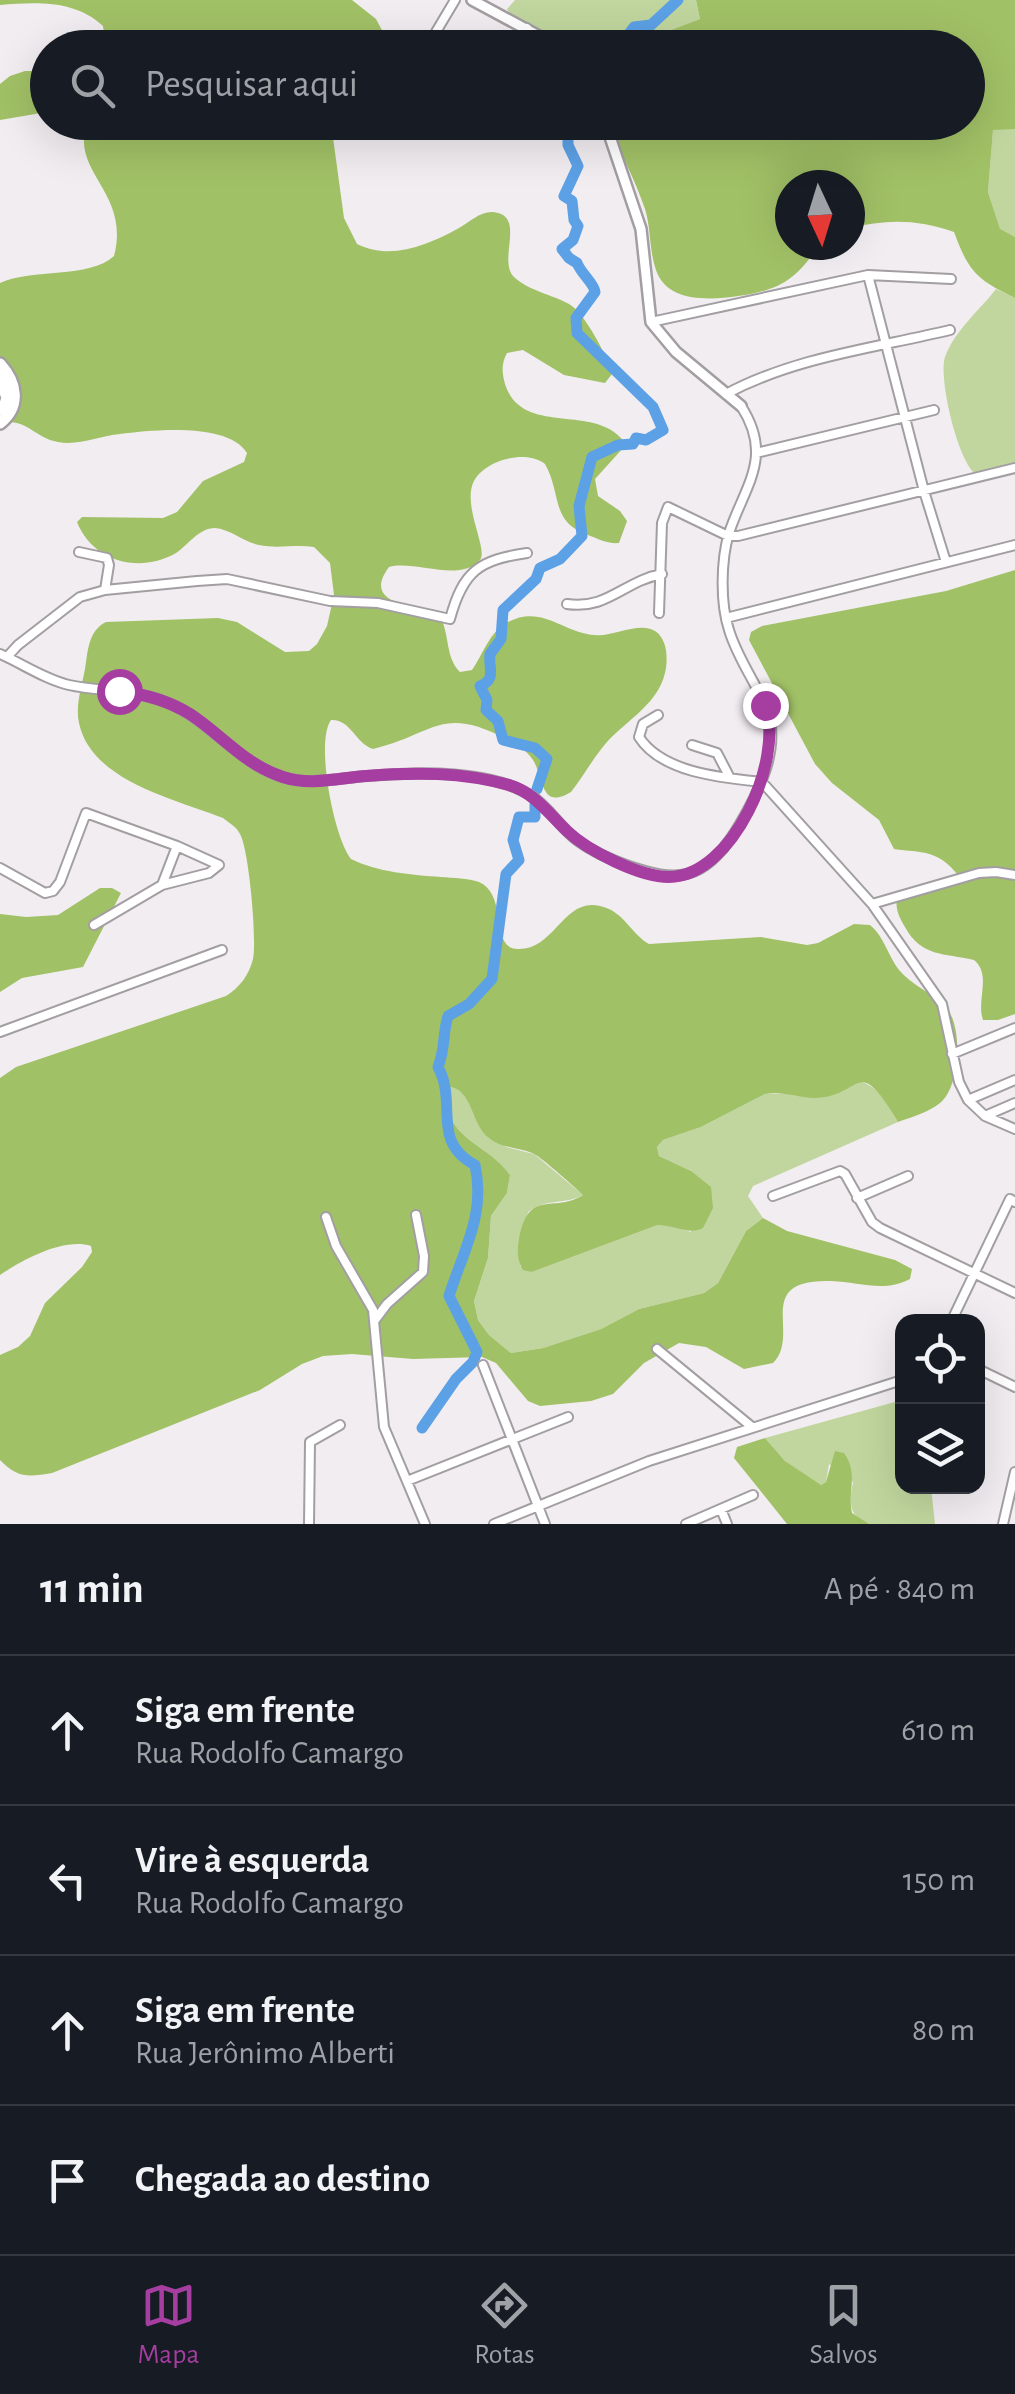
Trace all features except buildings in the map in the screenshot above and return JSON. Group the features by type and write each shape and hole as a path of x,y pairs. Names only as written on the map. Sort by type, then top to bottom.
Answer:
{"main road":[{"path":"0,364 14,386 15,398 11,412 0,423"},
{"path":"0,377 7,398 0,414"}],"street":[{"path":"437,30 455,0"},
{"path":"472,0 488,3 530,30"},
{"path":"4,655 68,684 138,693 166,702 191,715 259,768 286,778 322,781 458,775 516,787 541,803 586,846 612,860 666,878 694,872 724,847 762,782 770,742 770,717 735,647 726,618 724,555 756,468 756,453 752,430 741,406 676,352 650,322 641,229 611,140"},
{"path":"650,322 868,275 951,279"},
{"path":"868,275 946,562"},
{"path":"726,394 794,365 950,330"},
{"path":"756,453 934,410"},
{"path":"659,613 662,523 668,507 728,536 738,536 1015,468"},
{"path":"726,618 1015,545"},
{"path":"80,552 108,561 104,590"},
{"path":"4,655 80,597 104,590 228,579 330,601 378,602 450,619 469,573 486,562 527,553"},
{"path":"566,604 596,605 634,583 662,574"},
{"path":"658,715 638,730 642,743 672,763 762,782 872,904 942,1004 952,1054 968,1100 985,1116 1015,1129"},
{"path":"692,744 717,753 730,778"},
{"path":"0,868 45,893 53,890 60,882 86,813 217,862 217,869 162,885 94,925"},
{"path":"162,885 177,846"},
{"path":"872,904 978,873 1015,875"},
{"path":"0,1032 222,950"},
{"path":"952,1054 1015,1028"},
{"path":"968,1100 1015,1080"},
{"path":"985,1116 1015,1103"},
{"path":"773,1196 840,1171 846,1174 872,1222 880,1228 1015,1293"},
{"path":"857,1198 908,1176"},
{"path":"955,1314 1012,1201"},
{"path":"376,1320 379,1312 423,1272 416,1215"},
{"path":"326,1217 336,1246 376,1320 384,1427 425,1524"},
{"path":"658,1349 752,1427"},
{"path":"483,1365 545,1524"},
{"path":"985,1373 1015,1388"},
{"path":"494,1524 648,1461 895,1382"},
{"path":"407,1481 568,1416"},
{"path":"309,1524 310,1442 340,1425"},
{"path":"1003,1524 1014,1479"},
{"path":"686,1524 753,1495"},
{"path":"721,1509 727,1524"}],"green space":[{"path":"0,0 352,0 376,19 382,30 104,30 92,18 68,7 41,3 0,5"},
{"path":"515,0 696,0 700,19 671,30 534,30 511,16 507,9"},
{"path":"696,0 1015,0 1015,129 993,130 988,192 1000,229 1015,237 1015,298 976,273 964,257 954,232 902,222 865,225 865,170 775,170 775,260 808,260 786,281 753,294 715,298 691,297 670,289 656,270 645,209 616,140 985,140 985,30 671,30 700,19"},
{"path":"30,71 30,115 0,120 0,84 10,76"},
{"path":"993,129 1015,129 1015,237 1000,230 988,192"},
{"path":"84,140 333,140 344,218 357,244 383,251 409,249 484,213 503,215 510,229 508,260 514,277 575,309 606,357 612,374 605,383 564,375 523,350 507,353 503,368 505,384 514,400 526,410 594,423 623,440 624,447 595,479 598,496 620,511 627,521 619,543 599,540 568,523 545,464 537,459 515,457 484,470 472,486 471,507 480,560 461,570 389,567 382,590 395,602 438,613 460,672 472,670 501,626 531,616 595,635 634,628 655,631 666,650 661,685 647,705 602,748 571,792 561,797 548,795 544,790 533,760 525,751 486,729 467,724 439,725 373,749 343,723 331,720 325,748 329,790 338,832 351,859 395,872 479,882 494,898 504,940 509,947 518,949 532,947 571,913 594,905 615,912 649,944 761,937 807,945 854,924 870,925 899,970 942,1003 952,1018 957,1043 955,1071 947,1095 936,1106 898,1122 874,1088 865,1083 814,1098 765,1094 701,1127 663,1140 657,1147 659,1156 691,1171 711,1187 713,1208 703,1228 692,1231 655,1226 532,1272 523,1270 518,1251 529,1213 536,1207 583,1195 534,1154 489,1138 462,1093 446,1086 443,1090 452,1121 510,1175 507,1193 491,1216 488,1258 474,1301 478,1320 511,1353 543,1348 601,1329 639,1309 704,1293 718,1283 746,1231 763,1218 787,1231 895,1260 912,1269 910,1279 871,1286 831,1281 807,1283 792,1289 785,1298 781,1351 773,1363 744,1369 706,1347 679,1343 644,1363 613,1394 591,1401 540,1406 528,1401 496,1363 482,1357 323,1356 260,1390 52,1473 23,1475 0,1460 0,1355 30,1336 45,1303 92,1252 91,1246 80,1244 56,1247 0,1275 0,1078 16,1067 226,996 243,980 253,959 249,876 238,831 223,818 117,774 87,743 78,710 90,642 106,622 218,618 237,622 285,652 309,651 327,626 334,595 330,563 314,547 259,545 215,528 162,559 133,563 106,555 84,536 77,522 82,517 163,518 177,512 203,481 244,462 247,453 224,436 169,430 66,443 50,440 18,423 0,422 0,283 90,268 114,256 117,236 111,204 85,153"},
{"path":"996,289 1015,298 1015,473 986,478 970,468 963,455 951,419 944,367 955,338"},
{"path":"1015,570 1015,1014 983,1020 979,966 974,960 934,952 918,944 897,909 897,897 955,880 958,875 936,856 894,849 879,820 832,783 815,764 749,640 751,632 762,626 946,591"},
{"path":"100,888 121,893 83,967 22,978 0,992 0,914 58,915"},
{"path":"859,1081 878,1092 898,1122 753,1186 748,1196 763,1218 746,1231 718,1283 704,1293 639,1309 601,1329 543,1348 511,1353 478,1320 474,1301 488,1258 491,1216 507,1193 510,1175 452,1121 443,1090 446,1086 464,1094 506,1147 534,1154 583,1195 528,1212 520,1266 532,1272 655,1226 671,1225 691,1232 691,1171 659,1156 657,1147 663,1140 701,1127 765,1094 834,1094"},
{"path":"895,1402 895,1494 932,1494 935,1524 862,1521 852,1508 853,1482 829,1464 826,1482 816,1483 785,1461 765,1438"},
{"path":"765,1438 785,1461 821,1485 826,1482 835,1451 844,1453 852,1475 852,1513 869,1524 787,1524 734,1458 737,1447"}],"waterway":[{"path":"632,30 651,25 678,0"},
{"path":"537,789 547,759 535,748 503,740 498,721 486,710 487,700 480,686 490,676 490,654 501,639 503,610 536,579 540,568 560,559 582,536 579,506 592,457 618,445 633,444 636,438 646,440 663,430 653,407 577,333 576,318 595,292 577,263 562,249 573,240 578,226 572,201 564,196 578,166 568,140"},
{"path":"422,1428 477,1352 449,1296 475,1217 478,1183 475,1165 453,1145 438,1067 448,1016 469,1004 492,979 506,874 519,860 513,840 519,817 535,817 535,805"}],"route":[{"path":"119,691 166,702 191,715 259,768 286,778 322,781 406,774 458,775 516,787 541,803 586,846 612,860 666,878 694,872 724,847 736,830 762,782 767,764 772,730 765,705"}]}
